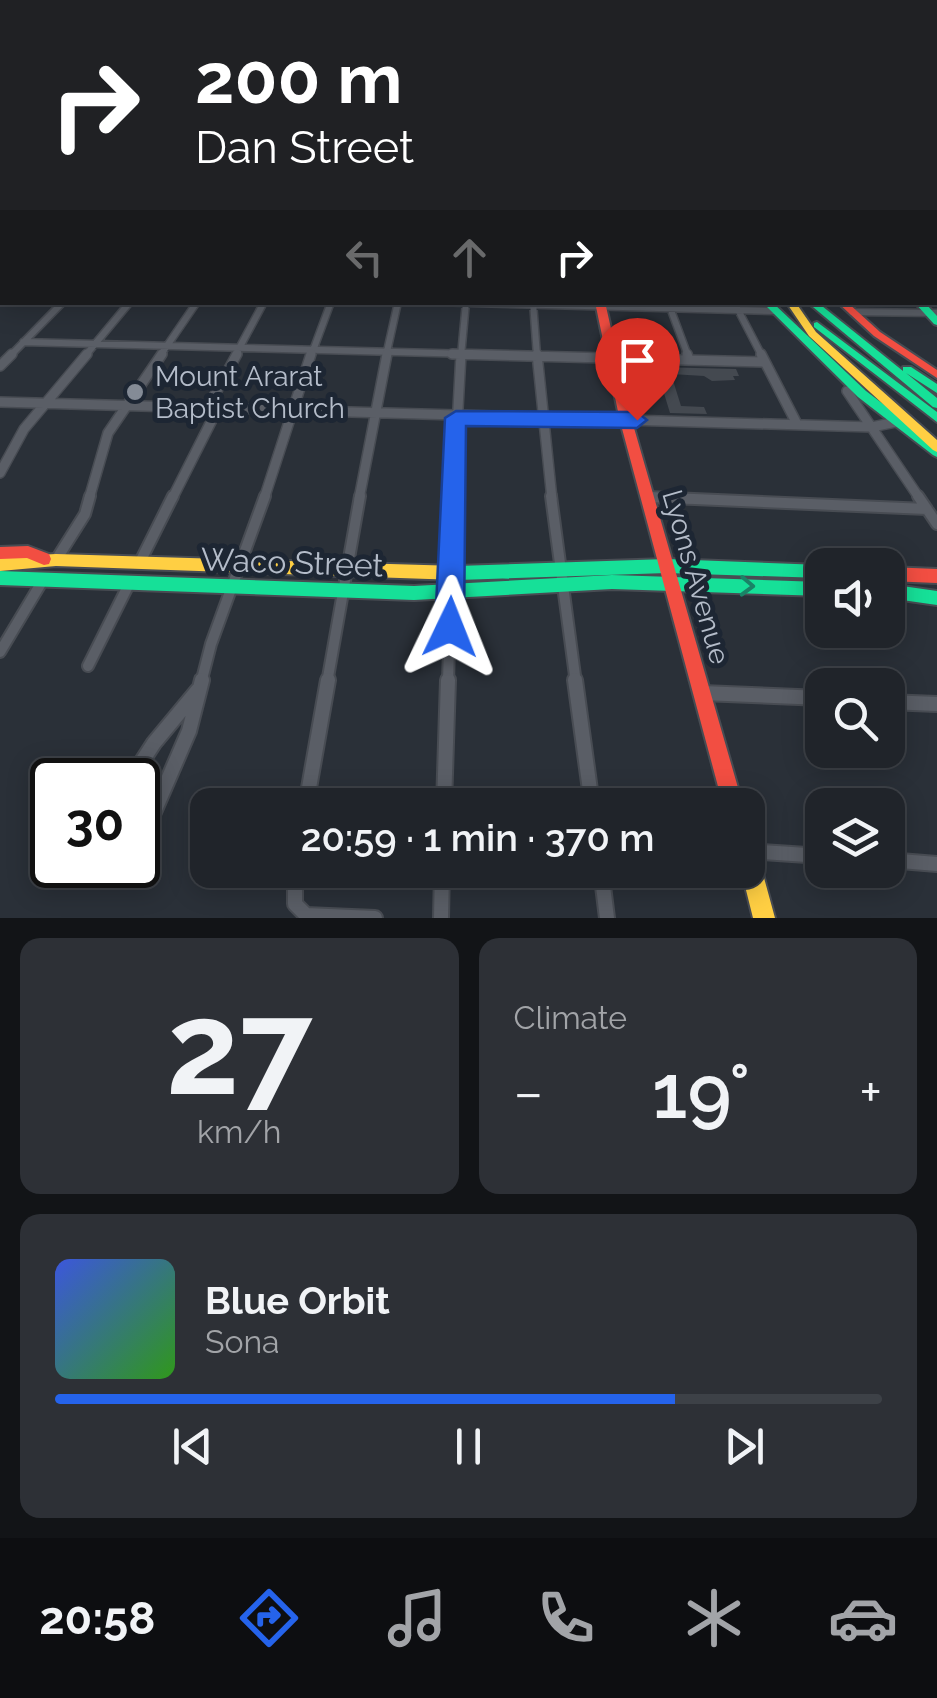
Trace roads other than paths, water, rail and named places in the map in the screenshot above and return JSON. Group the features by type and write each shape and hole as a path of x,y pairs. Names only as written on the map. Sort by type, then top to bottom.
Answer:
{"main road":[{"name":"Lyons Avenue","path":"601,305 626,421 728,788"},
{"path":"793,305 937,418"},
{"path":"793,305 812,334 937,450"},
{"path":"815,305 937,404"},
{"path":"823,305 857,334 937,389"},
{"path":"770,306 896,422 937,450"},
{"path":"852,307 937,375"},
{"path":"0,553 28,552 51,560"},
{"name":"Waco Street","path":"0,564 51,560 451,572 666,566 805,578"},
{"path":"905,575 937,576"},
{"name":"Waco Street","path":"0,578 450,592 562,584 805,579"},
{"path":"0,588 40,580"},
{"path":"905,594 937,598"},
{"path":"756,888 764,918"}],"street":[{"path":"0,366 60,305"},
{"path":"0,472 24,430 128,305"},
{"path":"51,560 85,514 102,447 195,305"},
{"path":"140,562 262,305"},
{"path":"160,797 189,731 199,688 294,413 295,397 330,305"},
{"path":"309,788 385,352 397,305"},
{"path":"444,788 456,418 466,305"},
{"path":"533,305 541,419 590,788"},
{"path":"601,305 770,306"},
{"path":"669,306 689,360"},
{"path":"736,307 797,424"},
{"path":"852,307 930,313"},
{"path":"24,342 764,362"},
{"path":"847,390 937,524"},
{"path":"0,402 456,418 872,427 896,422"},
{"path":"648,497 927,508"},
{"path":"0,652 40,580"},
{"path":"88,666 129,584"},
{"path":"144,758 199,688"},
{"path":"702,693 805,697"},
{"path":"905,703 937,704"},
{"path":"160,787 164,788"},
{"path":"765,854 805,856"},
{"path":"905,861 937,864"},
{"path":"294,888 295,904 306,915 376,918"},
{"path":"441,918 442,888"},
{"path":"603,888 607,918"}],"place":[{"name":"Mount Ararat Baptist Church","path":"135,392"}]}
